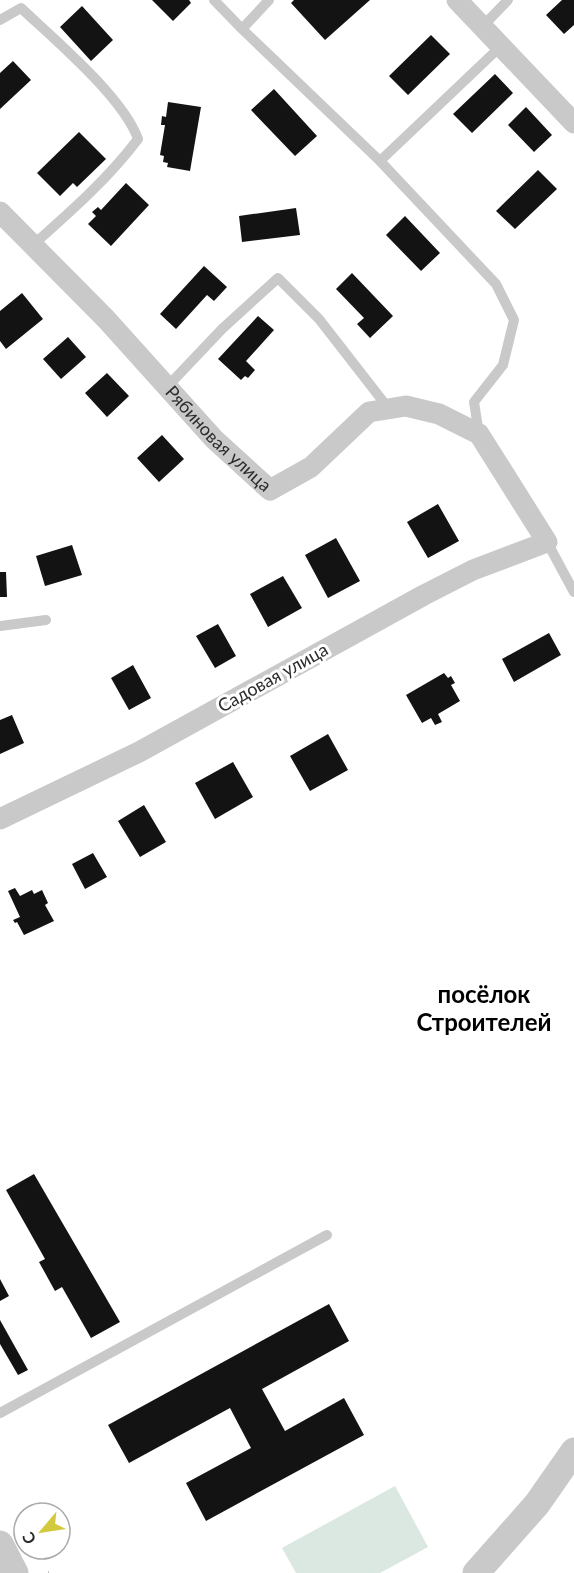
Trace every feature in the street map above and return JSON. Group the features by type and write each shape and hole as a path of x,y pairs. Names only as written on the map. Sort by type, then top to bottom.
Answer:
{"street":[{"path":"457,0 574,123"},
{"name":"Рябиновая улица","path":"0,212 106,319 214,439 270,490 310,467 369,412 406,406 439,414 479,434"},
{"path":"479,434 548,542"},
{"name":"Садовая улица","path":"0,819 139,752 473,570 548,542"},
{"path":"476,1573 537,1504 574,1451"},
{"path":"0,1544 15,1573"}],"lane":[{"path":"214,0 380,161 496,284 514,320 503,365 474,402 479,434"},
{"path":"242,29 270,0"},
{"path":"482,27 508,0"},
{"path":"0,20 21,8 125,112 138,139 123,159 84,199 33,245"},
{"path":"380,161 501,46"},
{"path":"167,387 222,329 278,278 319,319 389,409"},
{"path":"548,542 574,592"},
{"path":"0,626 46,620"},
{"path":"0,1413 327,1235"}],"shaded area":[{"path":"395,1486 428,1547 380,1573 296,1573 282,1548"}],"building":[{"path":"152,0 189,0 191,3 173,21"},
{"path":"294,0 370,0 325,40 291,3"},
{"path":"562,0 574,0 574,25 564,34 546,15"},
{"path":"82,6 113,40 91,61 60,27"},
{"path":"431,35 450,54 408,95 389,76"},
{"path":"13,61 31,80 0,109 0,73"},
{"path":"495,74 513,93 472,133 453,114"},
{"path":"274,89 317,136 295,156 251,110"},
{"path":"168,102 201,107 190,171 167,167 168,163 163,162 164,156 160,155 165,125 161,125 162,116 166,117"},
{"path":"526,107 552,135 534,152 508,125"},
{"path":"79,132 106,159 77,187 73,183 60,196 37,173"},
{"path":"538,170 557,189 515,229 496,211"},
{"path":"126,183 149,205 111,246 88,224 96,216 92,212 98,207 101,210"},
{"path":"296,208 300,235 242,242 239,216"},
{"path":"405,216 440,253 421,271 386,235"},
{"path":"204,266 227,287 214,301 207,295 176,329 160,314"},
{"path":"352,273 393,316 370,338 357,324 364,318 336,289"},
{"path":"22,293 43,319 6,349 0,341 0,311"},
{"path":"258,316 274,330 246,361 255,370 248,378 245,376 241,380 218,359"},
{"path":"68,337 86,357 61,379 43,359"},
{"path":"107,373 129,396 107,417 85,393"},
{"path":"162,435 184,459 159,482 137,458"},
{"path":"438,504 459,541 428,558 407,522"},
{"path":"336,538 360,581 328,598 305,555"},
{"path":"72,545 82,575 45,586 36,556"},
{"path":"0,572 6,572 7,597 0,597"},
{"path":"283,576 302,608 268,627 250,594"},
{"path":"218,624 236,656 215,668 196,636"},
{"path":"549,633 561,655 514,682 502,659"},
{"path":"133,665 151,698 129,710 111,678"},
{"path":"444,673 448,678 451,676 455,683 451,685 460,701 438,714 442,722 435,725 431,718 422,723 406,695"},
{"path":"12,715 24,743 0,754 0,720"},
{"path":"328,734 348,770 310,791 290,756"},
{"path":"233,762 253,797 215,819 195,783"},
{"path":"144,805 166,842 140,857 118,821"},
{"path":"93,853 107,877 85,889 72,864"},
{"path":"15,888 20,896 32,890 34,894 42,890 48,903 45,905 54,921 24,935 17,922 13,920 20,917 8,891"},
{"path":"34,1174 120,1322 91,1338 62,1287 55,1291 39,1262 45,1259 6,1190"},
{"path":"0,1279 9,1296 0,1301"},
{"path":"329,1304 349,1341 262,1389 285,1431 344,1398 364,1435 206,1521 186,1483 251,1448 230,1408 129,1463 108,1425"},
{"path":"0,1320 28,1370 18,1375 0,1344"}],"district":[{"name":"посёлок Строителей","path":"484,1009"}]}
